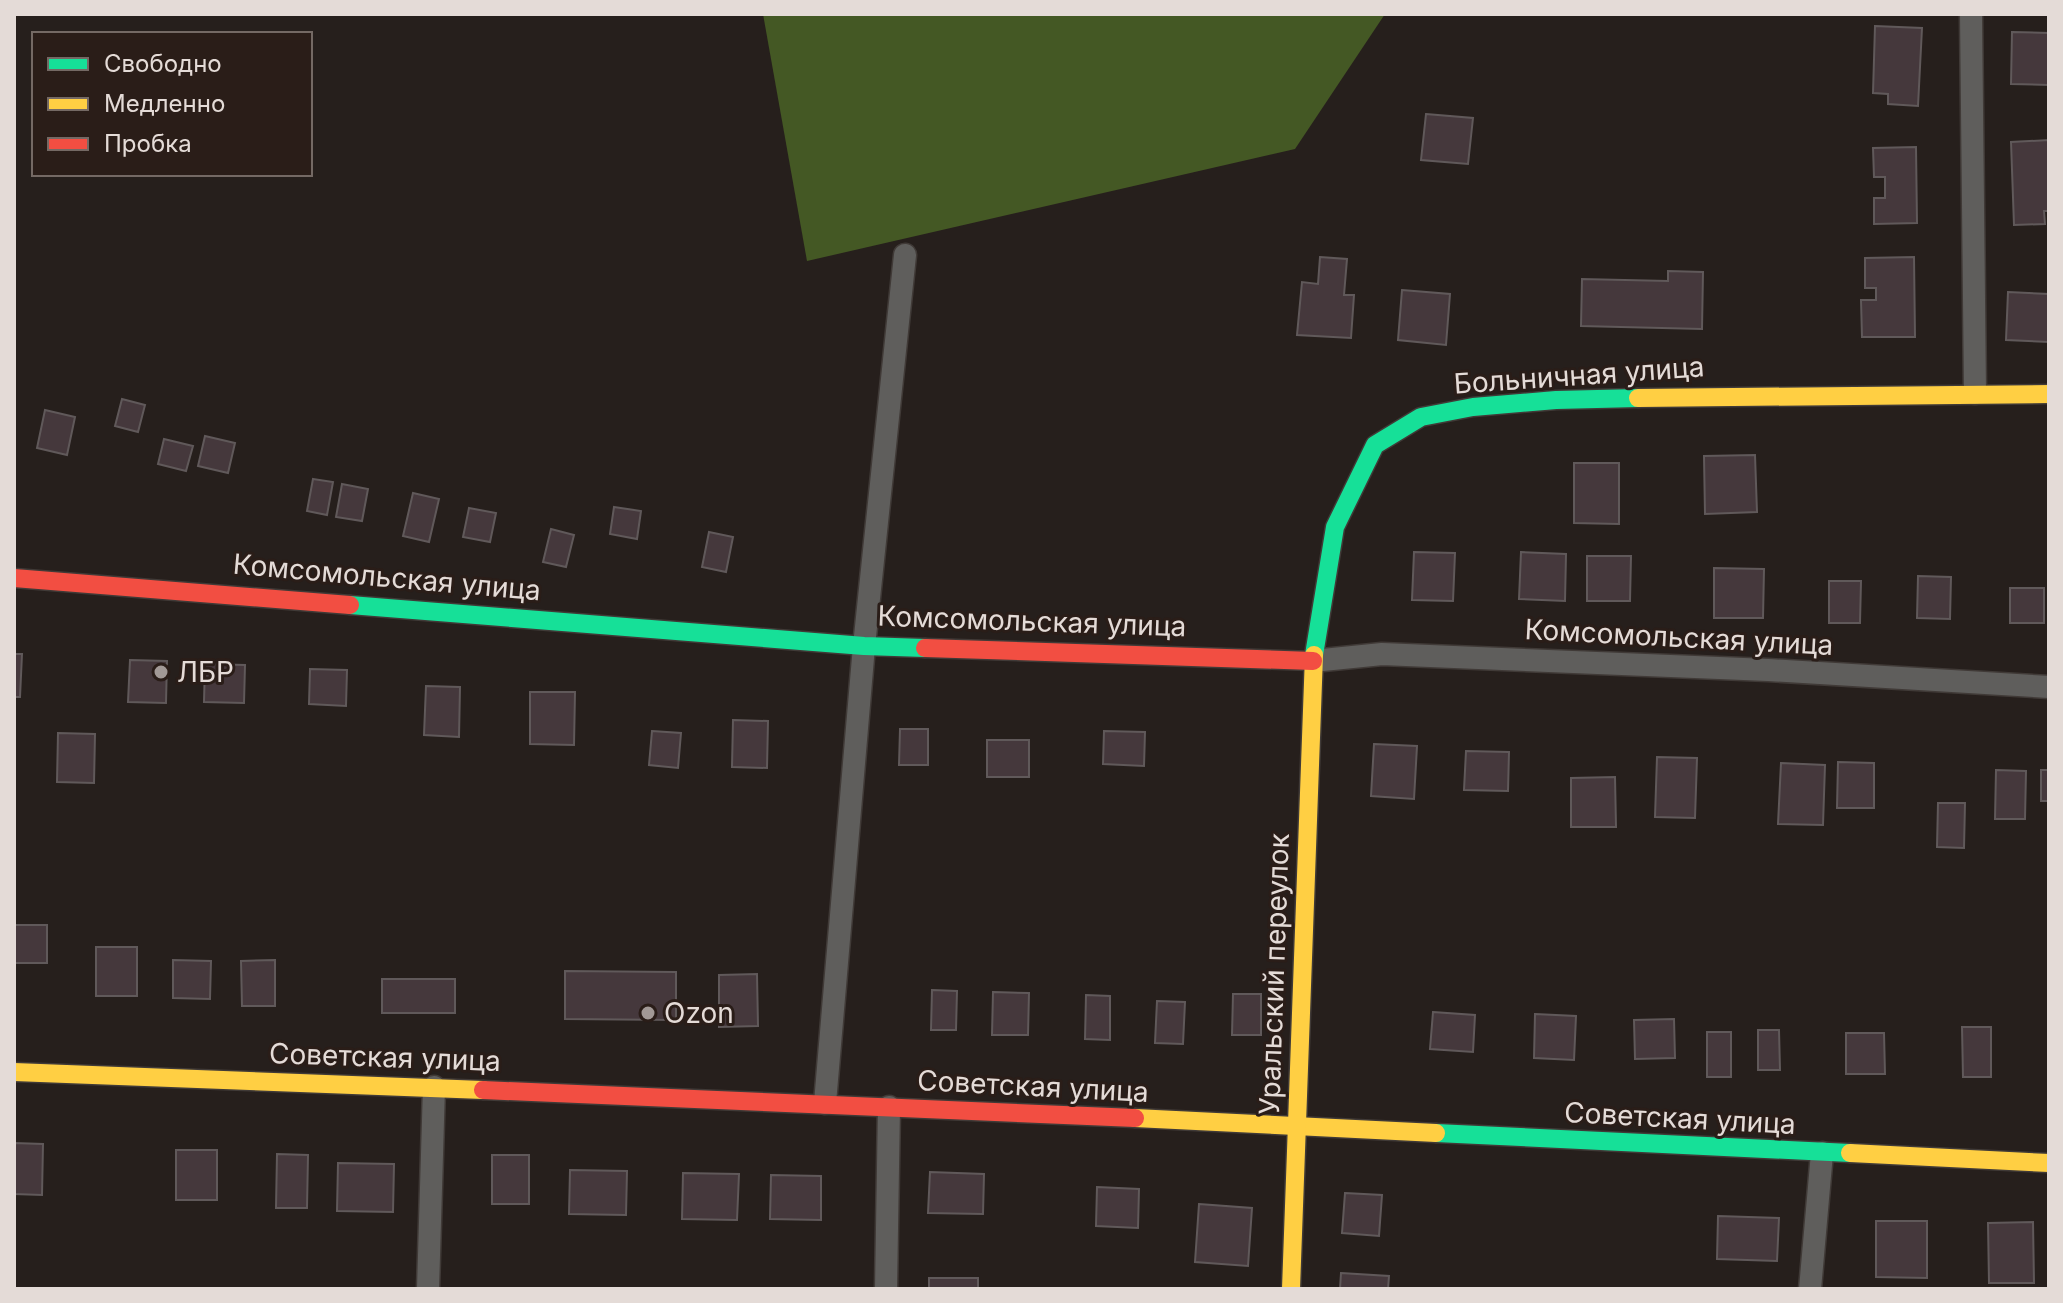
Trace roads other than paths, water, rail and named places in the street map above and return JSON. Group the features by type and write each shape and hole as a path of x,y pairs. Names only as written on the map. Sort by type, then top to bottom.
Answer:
{"street":[{"path":"1971,14 1975,393"},
{"path":"825,1103 864,646 905,255"},
{"name":"Больничная улица","path":"1313,661 1335,527 1375,445 1421,417 1473,407 1556,400 2049,394"},
{"name":"Комсомольская улица","path":"14,578 864,646 1313,661 1382,654 1768,670 2049,687"},
{"name":"Уральский переулок","path":"1291,1289 1313,661"},
{"name":"Советская улица","path":"14,1072 825,1103 2049,1163"},
{"path":"428,1289 434,1087"},
{"path":"886,1289 889,1107"},
{"path":"1810,1289 1822,1153"}],"place":[{"name":"ЛБР","path":"161,672"},
{"name":"Ozon","path":"648,1013"}]}
